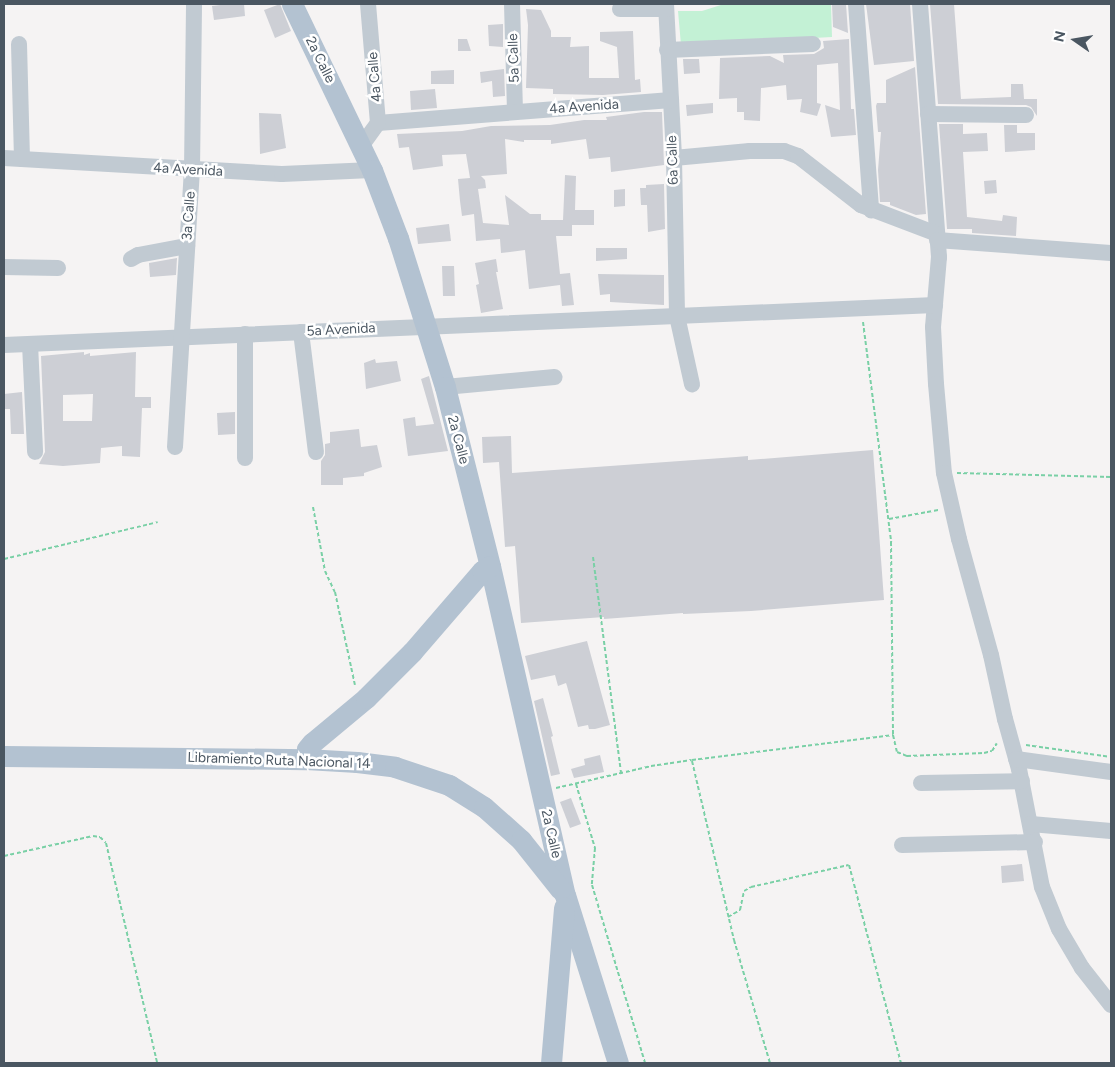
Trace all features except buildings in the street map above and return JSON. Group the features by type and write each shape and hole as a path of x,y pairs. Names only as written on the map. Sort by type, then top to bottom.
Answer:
{"main road":[{"name":"2a Calle","path":"292,4 362,145 372,170 398,238 445,387 490,566 565,895"},
{"path":"306,759 307,748 366,698 425,637 482,571 490,566"},
{"name":"Libramiento Ruta Nacional 14","path":"4,756 306,759 357,762 395,767 449,785 484,807 502,821 535,856 565,895"},
{"path":"552,1063 565,895"},
{"path":"565,895 618,1063"}],"street":[{"name":"3a Calle","path":"175,447 180,338 192,170 194,4"},
{"name":"4a Calle","path":"368,4 378,123"},
{"name":"5a Calle","path":"512,4 515,112"},
{"path":"856,4 871,210"},
{"path":"920,4 939,257 933,327 944,472 1022,781 1042,887 1052,914 1082,968 1111,1005"},
{"path":"620,9 666,6"},
{"name":"6a Calle","path":"666,6 674,158 678,316 692,384"},
{"path":"19,44 22,159"},
{"path":"667,50 813,44"},
{"name":"4a Avenida","path":"378,123 670,100"},
{"path":"928,114 1026,115"},
{"path":"362,145 378,123"},
{"path":"674,158 750,152 784,152 798,156 840,189 871,210 937,237 1111,253"},
{"name":"4a Avenida","path":"4,158 282,174 372,170"},
{"path":"131,259 138,255 187,246"},
{"path":"4,267 58,268"},
{"name":"5a Avenida","path":"4,345 936,305"},
{"path":"301,332 316,452"},
{"path":"244,334 246,458"},
{"path":"30,344 34,452"},
{"path":"445,387 554,377"},
{"path":"1016,759 1111,772"},
{"path":"921,783 1022,781"},
{"path":"1031,824 1111,831"},
{"path":"902,845 1035,842"}],"path":[{"path":"860,308 865,331 878,449 889,519 894,653 893,735 897,752 907,756 984,753 992,751 996,746 999,730 1005,719"},
{"path":"944,472 1111,477"},
{"path":"314,507 325,571 335,592 354,684 366,698"},
{"path":"889,519 952,508"},
{"path":"4,559 158,522"},
{"path":"593,557 621,774"},
{"path":"541,792 692,760 893,735"},
{"path":"1012,742 1111,757"},
{"path":"692,760 728,917 770,1063"},
{"path":"576,784 595,848 592,885 644,1063"},
{"path":"4,856 93,836 100,837 106,843 157,1063"},
{"path":"728,917 740,910 744,891 751,887 849,865 901,1063"}],"green space":[{"path":"724,4 831,4 832,37 681,45 678,11 702,11"}]}
